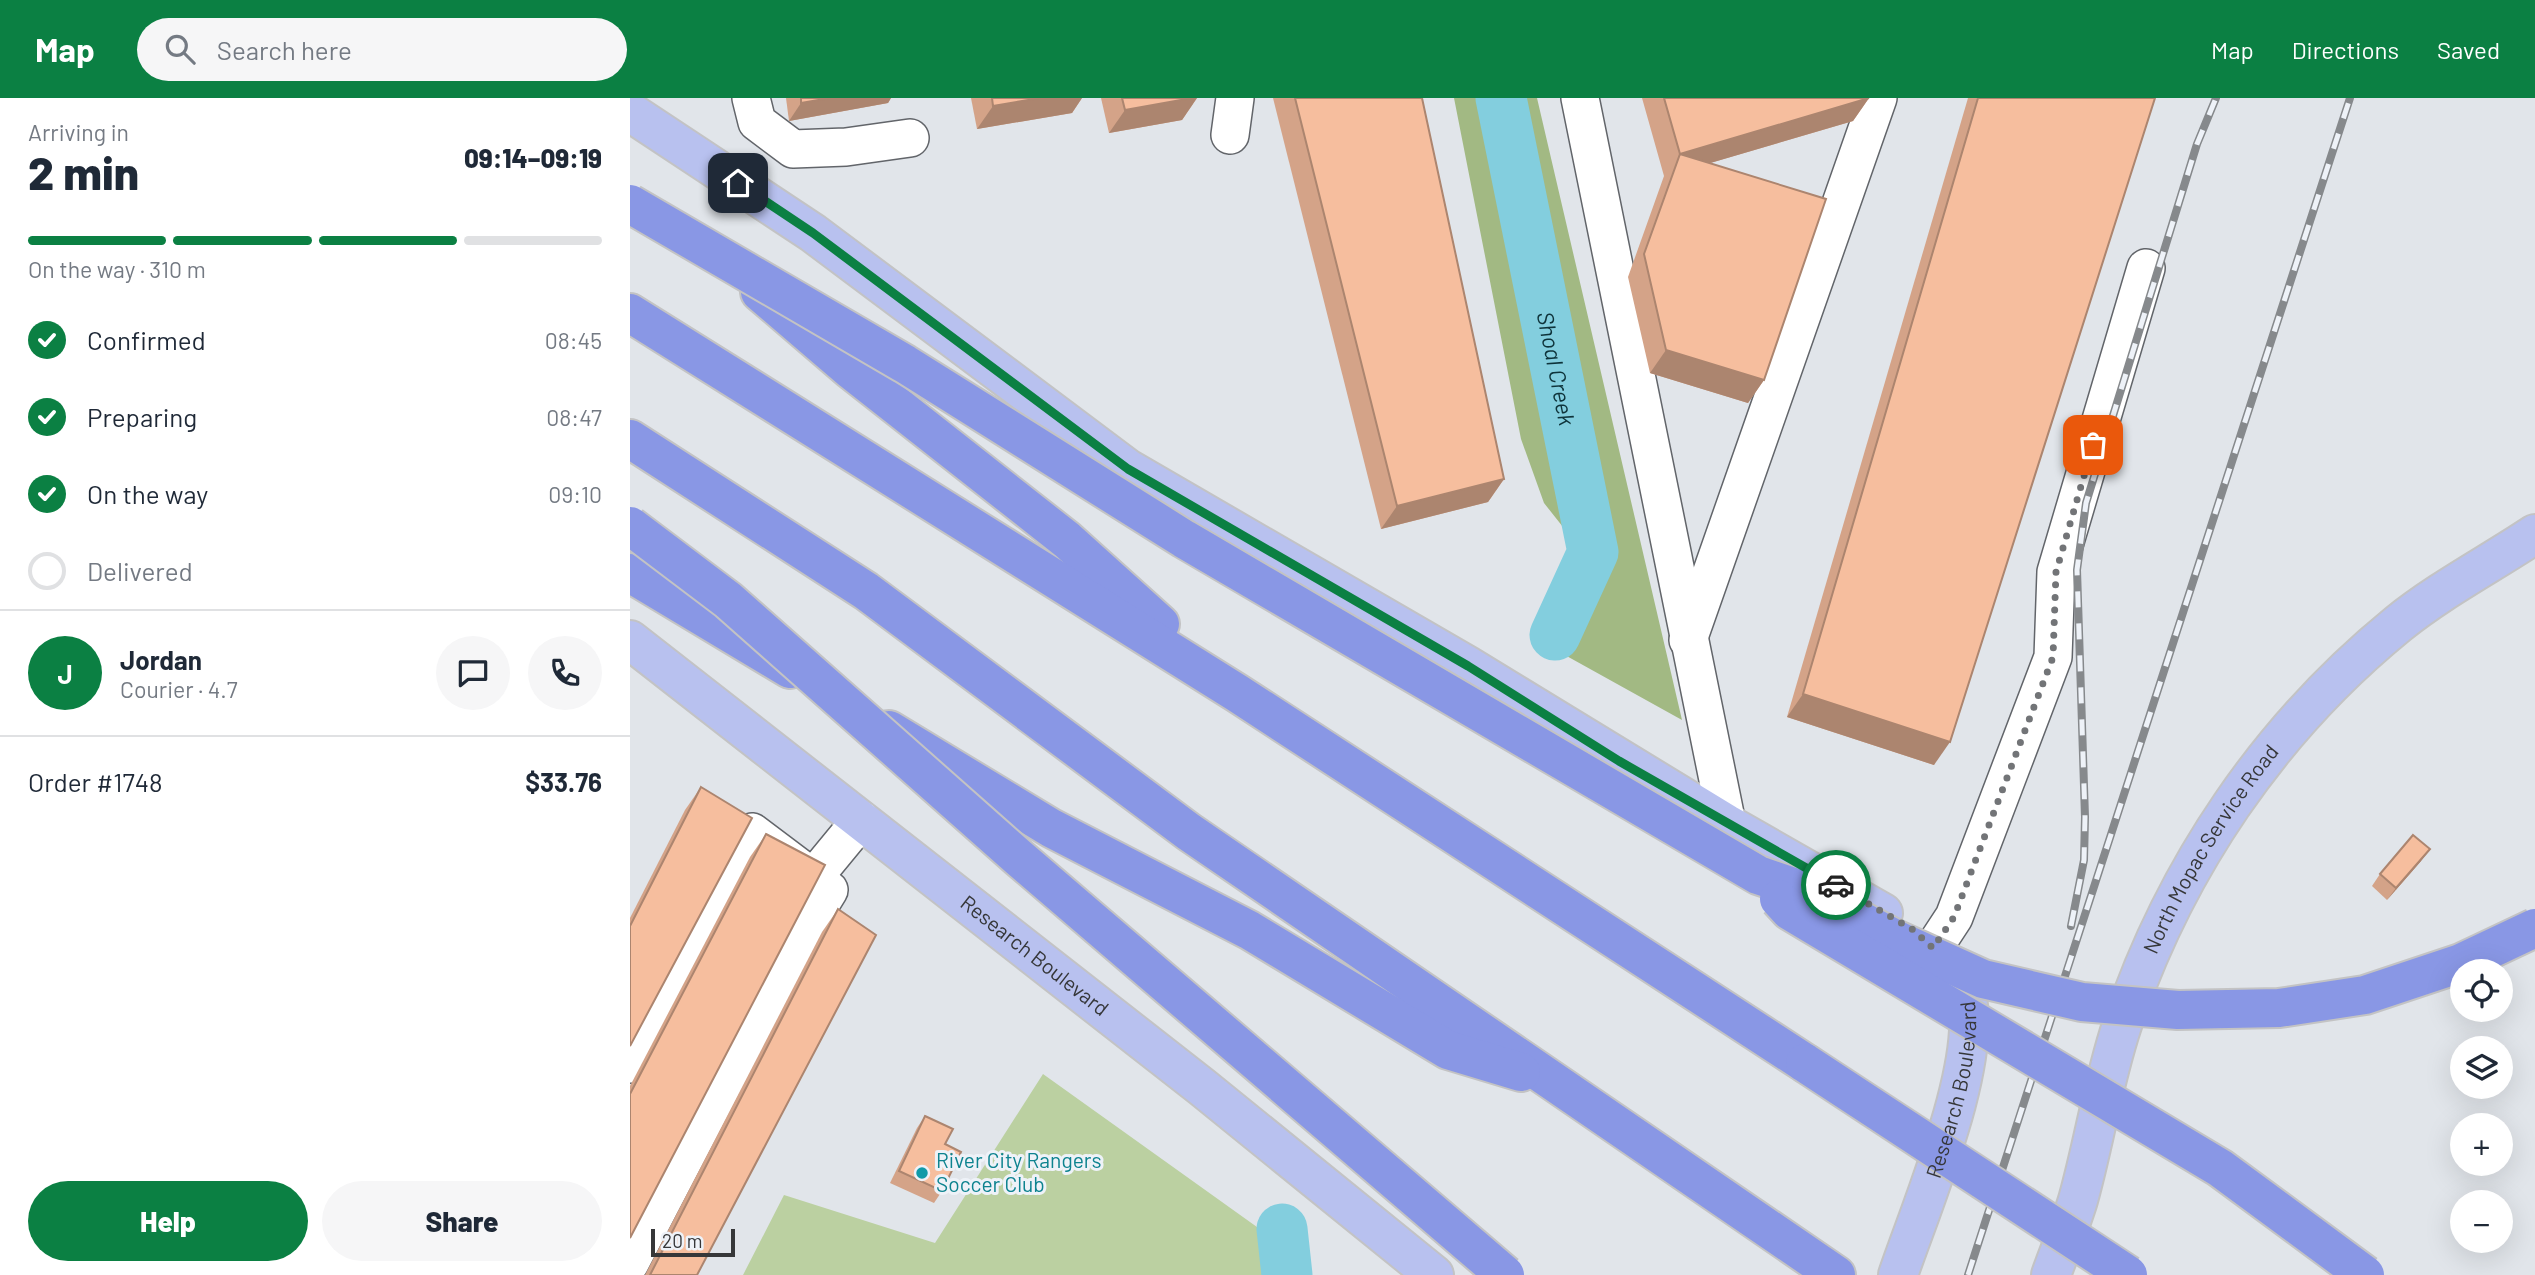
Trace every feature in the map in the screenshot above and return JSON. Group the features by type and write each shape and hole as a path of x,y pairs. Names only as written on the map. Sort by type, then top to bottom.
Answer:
{"highway":[{"path":"630,187 784,311 851,370 1067,540 1237,693"},
{"path":"630,204 905,364 1184,539 1758,875 1805,891 1899,941 1983,979 2082,1002 2178,1010 2279,1008 2365,995 2461,963 2535,928"},
{"path":"630,313 1237,693 2128,1275"},
{"path":"630,439 866,591 1189,832 1827,1269"},
{"path":"630,526 728,600 1019,858 1505,1275"},
{"path":"630,573 1051,828 1249,930 1448,1050 1558,1083"},
{"path":"1758,875 1790,911 2220,1168 2365,1275"}],"main road":[{"name":"Research Boulevard","path":"630,113 813,233 1128,469 1468,666 1727,824 1912,929 1933,948 1960,974 1969,1001 1969,1049 1958,1095 1898,1275"},
{"name":"North Mopac Service Road","path":"2050,1275 2077,1202 2121,1028 2155,935 2189,870 2233,799 2284,736 2344,673 2399,623 2535,534"},
{"name":"Research Boulevard","path":"630,640 1202,1087 1434,1275"}],"lane":[{"path":"751,98 757,122 793,149 846,147 910,138"},
{"path":"1230,135 1235,98"},
{"path":"1580,98 1727,824"},
{"path":"1688,641 1878,98"},
{"path":"1933,948 1954,917 2053,657 2056,572 2146,268"},
{"path":"814,877 861,820"},
{"path":"630,1064 752,831 829,890 802,934 630,1263"}],"green space":[{"path":"1454,98 1537,98 1682,720 1536,639 1574,574 1578,546 1544,503 1521,439"},
{"path":"1043,1074 1289,1250 1286,1275 743,1275 784,1195 935,1243"}],"building":[{"path":"801,98 830,98 801,103"},
{"path":"992,98 1040,98 993,106"},
{"path":"1122,98 1192,98 1125,110"},
{"path":"1295,98 1422,98 1504,479 1397,506"},
{"path":"1664,98 1869,98 1680,154"},
{"path":"1978,98 2155,98 1950,742 1803,694"},
{"path":"1680,154 1826,199 1764,380 1666,350 1644,254"},
{"path":"701,787 752,818 630,1046 630,926"},
{"path":"766,834 825,865 630,1238 630,1094"},
{"path":"2413,835 2430,849 2396,888 2380,874"},
{"path":"838,909 876,935 697,1275 650,1275"},
{"name":"River City Rangers Soccer Club","path":"925,1116 953,1129 945,1144 961,1152 942,1191 899,1171"}],"waterway":[{"name":"Shoal Creek","path":"1501,98 1593,552 1555,635"},
{"name":"Shoal Creek","path":"1282,1229 1287,1275"}],"railway":[{"path":"2071,926 2084,860 2077,570 2086,503 2197,144 2216,98"},
{"path":"1968,1275 2350,98"}],"way so far":[{"path":"1836,885 1912,929 1933,948 1954,917 2053,657 2056,572 2093,445"}],"place":[{"name":"River City Rangers Soccer Club","path":"922,1173"}],"route":[{"path":"738,183 813,233 1128,469 1468,666 1619,761 1836,885"}]}
